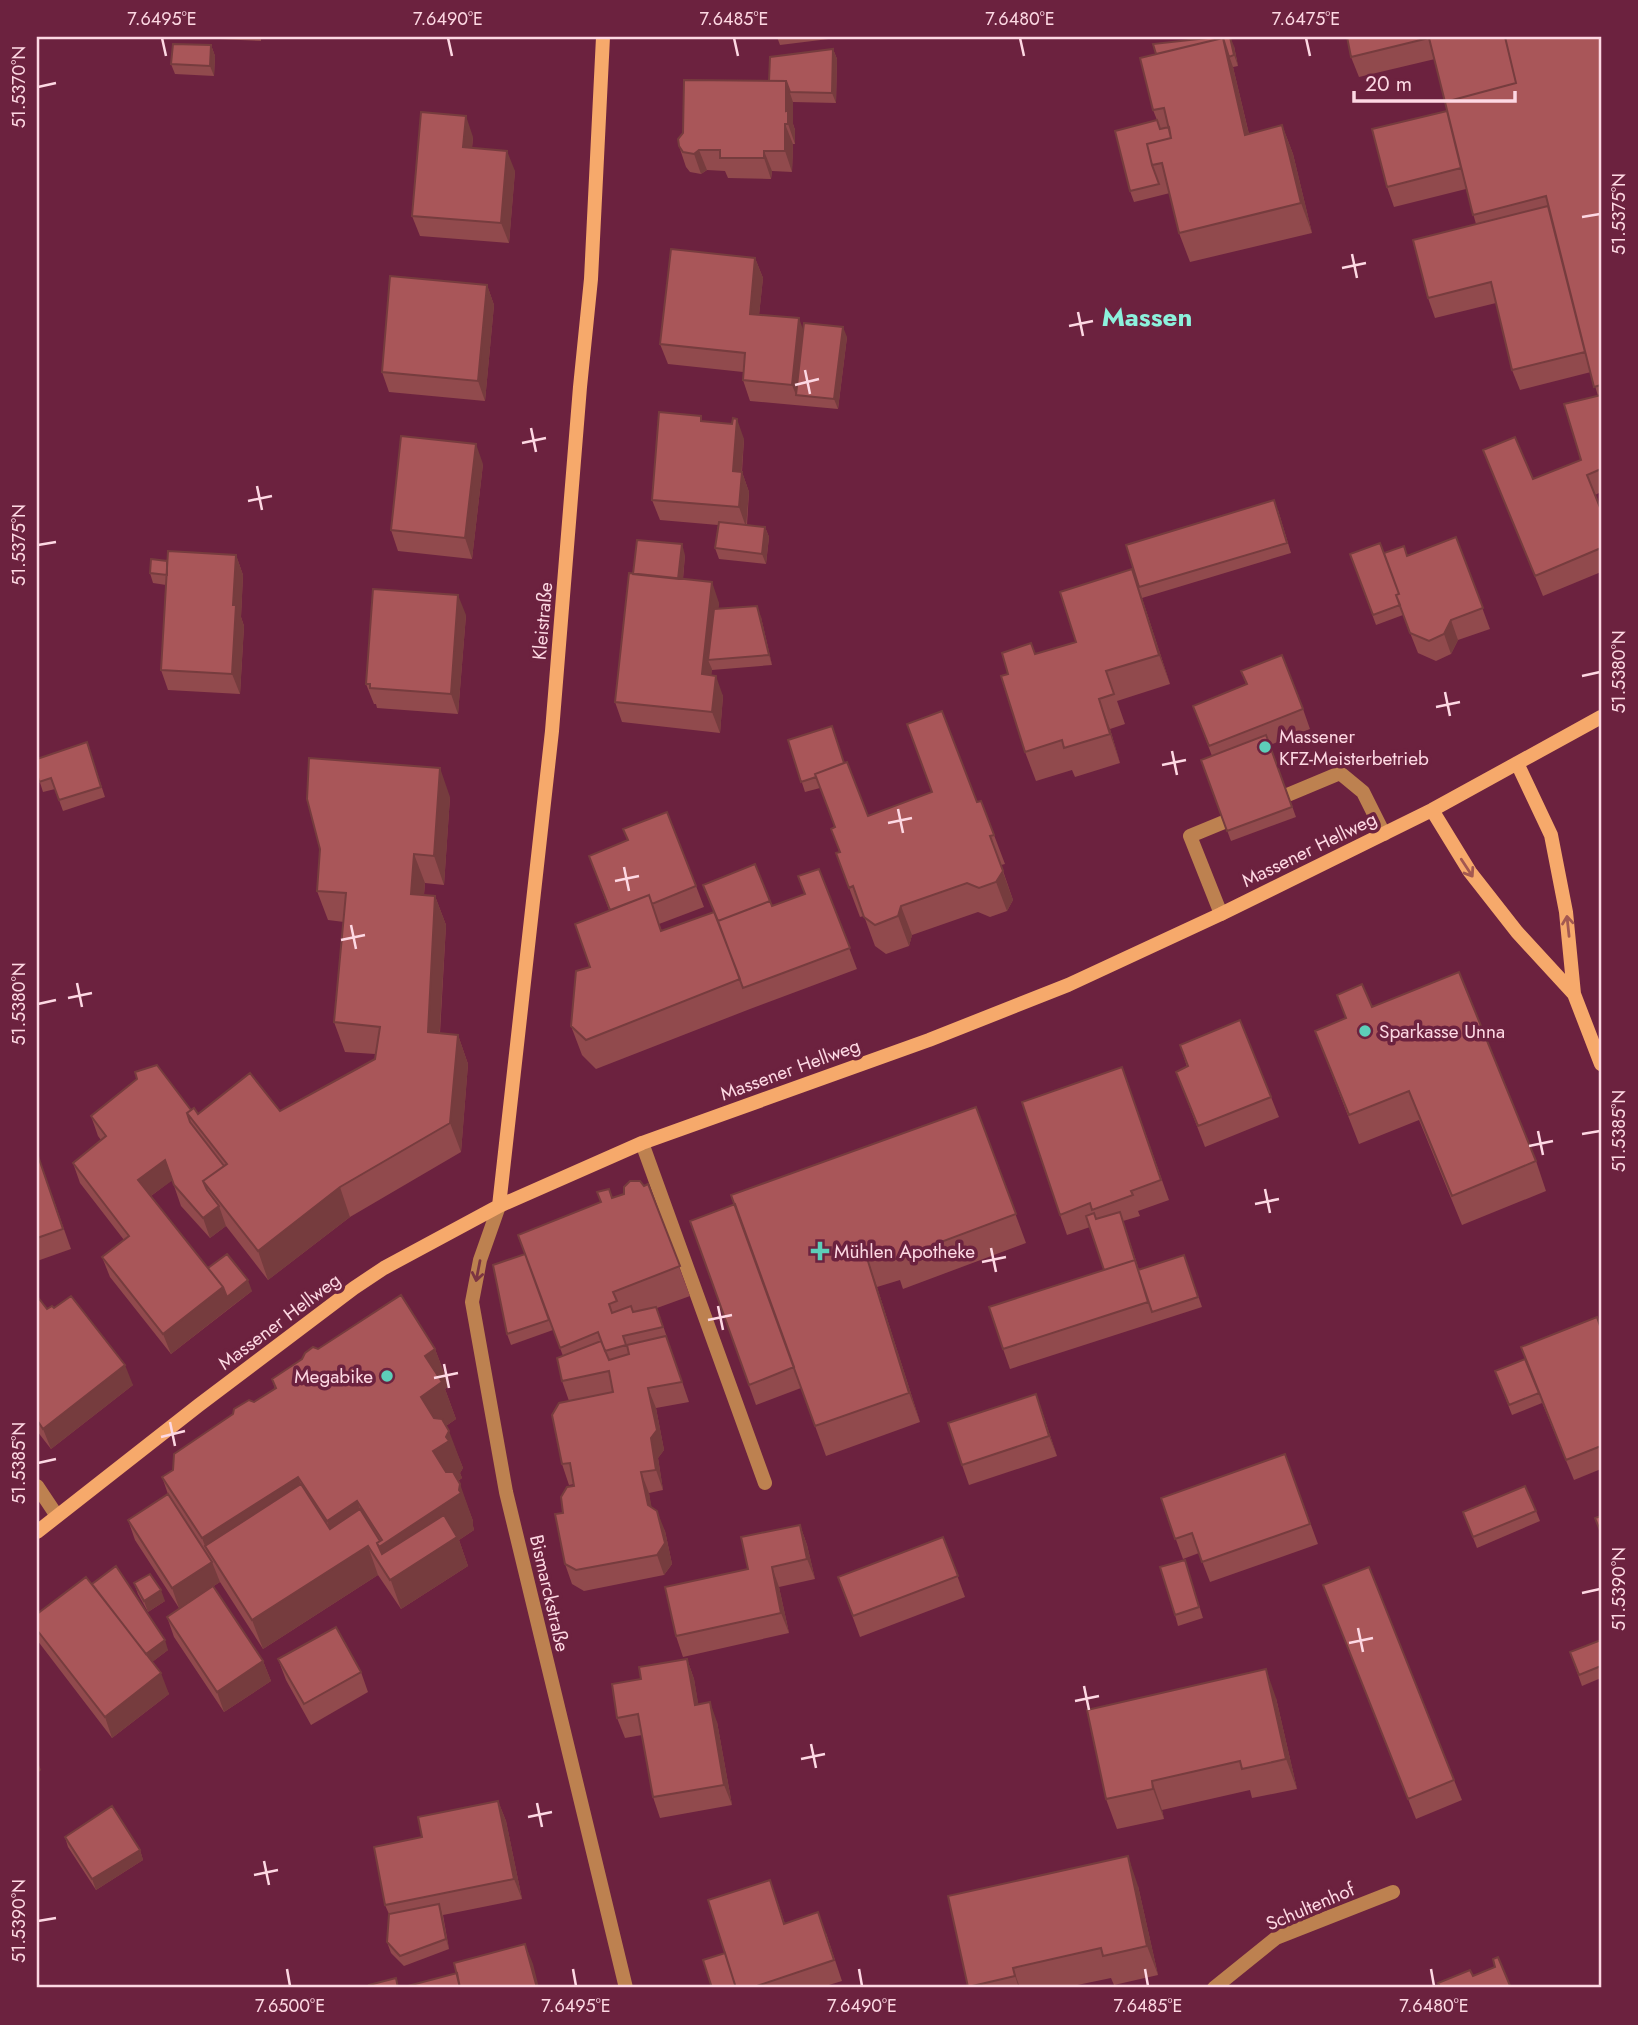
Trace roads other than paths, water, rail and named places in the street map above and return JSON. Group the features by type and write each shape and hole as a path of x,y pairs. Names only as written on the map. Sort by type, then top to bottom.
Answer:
{"main road":[{"name":"Kleistraße","path":"499,1206 552,731 591,279 603,37"},
{"name":"Massener Hellweg","path":"37,1532 354,1288 384,1268 499,1206 642,1143 954,1030 1068,985 1221,914 1432,810 1601,717"},
{"path":"1517,763 1551,835 1566,912 1574,994 1601,1064"},
{"path":"1432,810 1470,872 1517,932 1574,994"}],"street":[{"path":"1221,914 1190,836 1340,773 1363,792 1384,834"},
{"path":"642,1143 765,1483"},
{"name":"Bismarckstraße","path":"499,1206 480,1260 472,1302 506,1492 626,1988"},
{"path":"37,1486 57,1516"},
{"name":"Schultenhof","path":"1214,1988 1276,1938 1394,1892"}],"place":[{"name":"Massener KFZ-Meisterbetrieb","path":"1265,747"},
{"name":"Sparkasse Unna","path":"1365,1031"},
{"name":"Mühlen Apotheke","path":"820,1251"},
{"name":"Megabike","path":"387,1376"}],"district":[{"name":"Massen","path":"1147,317"}]}
